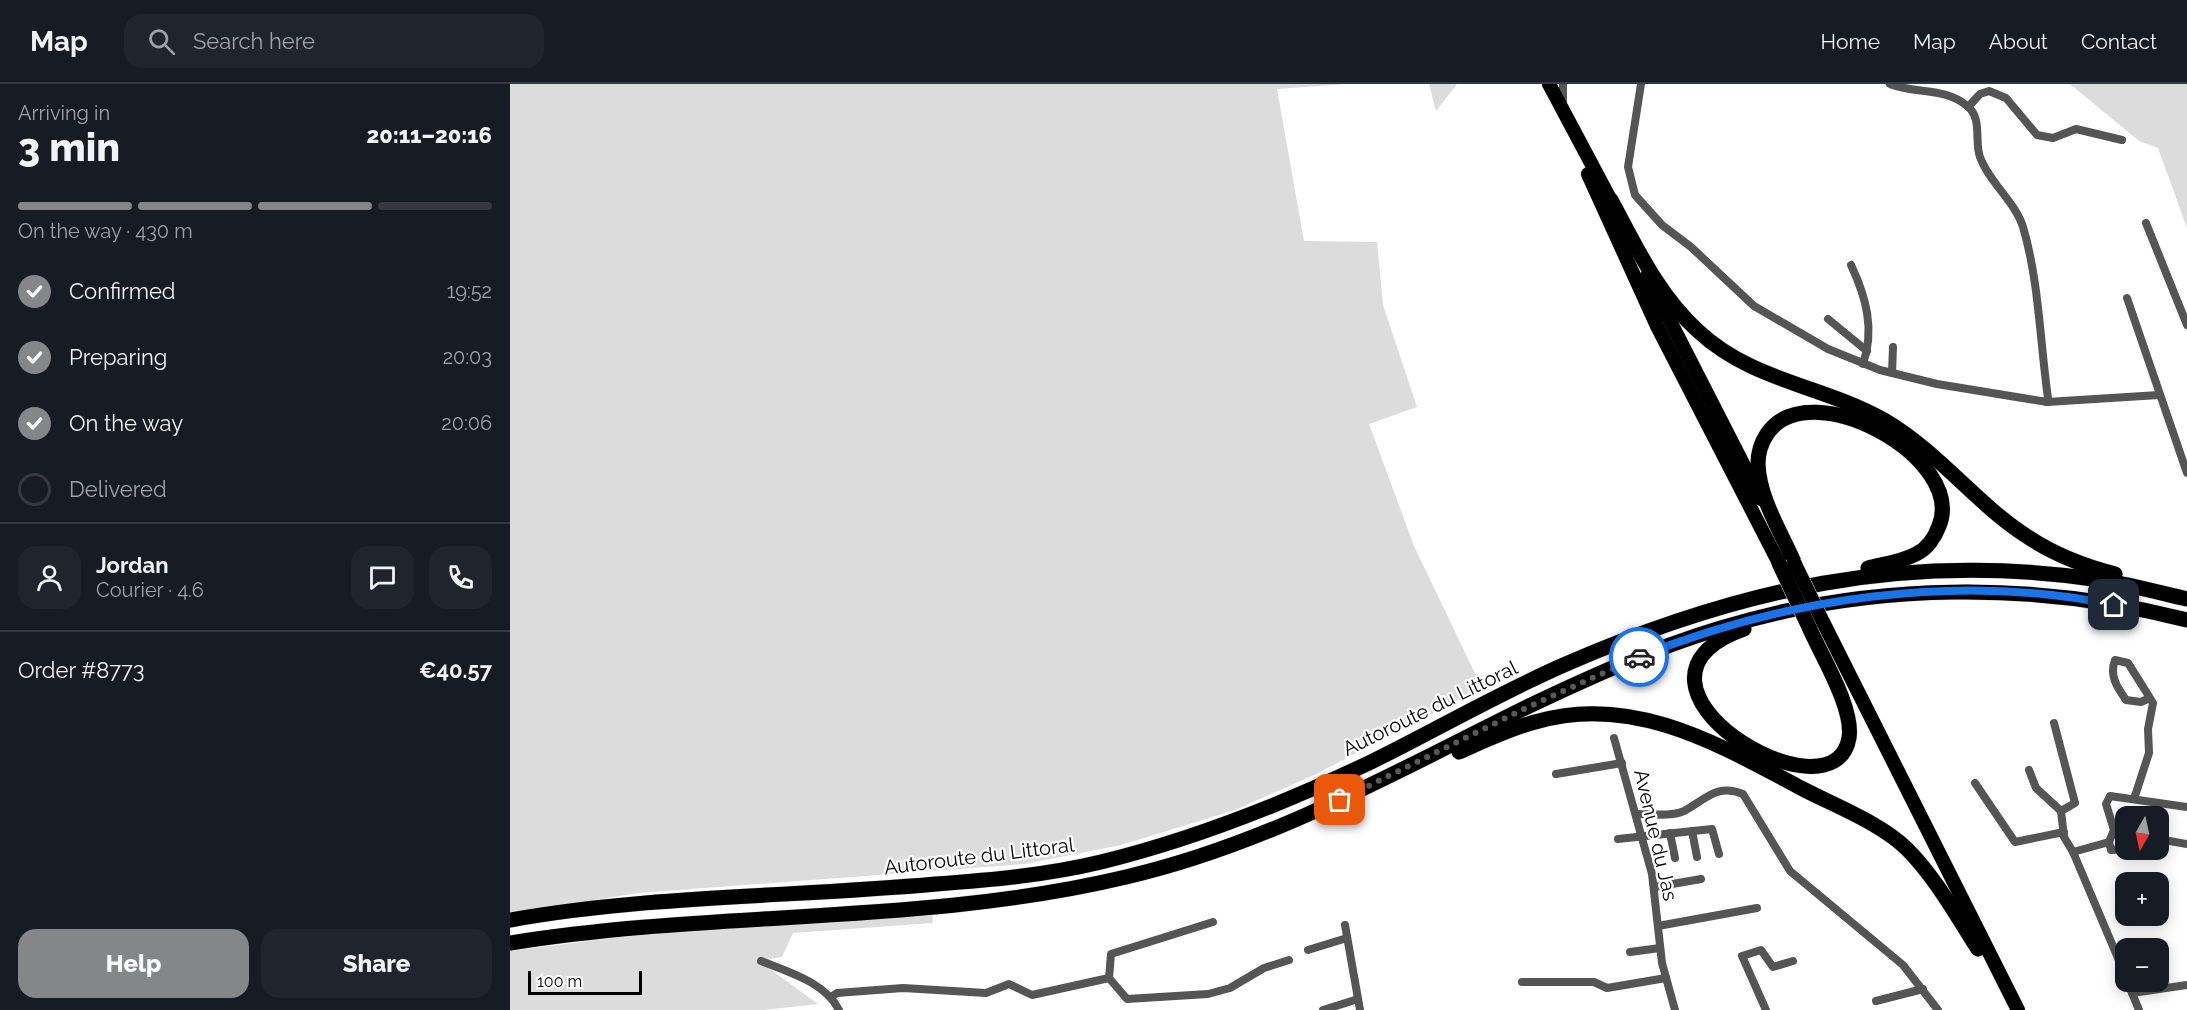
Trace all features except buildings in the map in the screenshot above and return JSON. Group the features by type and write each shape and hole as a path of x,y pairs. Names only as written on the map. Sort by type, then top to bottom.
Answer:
{"highway":[{"path":"1611,200 1656,283 1667,298 1699,332 1724,352 1752,368 1863,410 1885,421 1940,460 2018,530 2054,553 2100,570 2187,592"},
{"path":"1562,666 1630,634 1720,600 1778,585 1881,565 1918,553 1929,544 1941,520 1943,502 1935,479 1908,451 1879,432 1851,419 1808,410 1777,423 1769,431 1759,450 1759,475 1783,560 1815,625 1841,698 1849,738 1842,754 1824,766 1809,768 1778,761 1746,745 1710,717 1701,702 1696,686 1697,670 1704,655 1716,642 1760,624 1827,608 1919,598 2001,593"},
{"name":"Autoroute du Littoral","path":"510,921 679,901 964,882 1096,863 1216,829 1295,797 1562,666 1647,631 1719,606 1784,589 1857,577 1925,570 2017,572 2095,579 2187,599"},
{"path":"1304,816 1607,670 1725,627 1837,602 1898,595 2001,593 2092,600 2187,620"},
{"path":"510,943 645,926 979,903 1060,891 1127,877 1182,862 1304,816 1537,721 1573,714 1624,714 1664,723 1723,747 1885,833 1905,846 1921,864 1978,948"}],"main road":[{"path":"1542,84 1586,171 1657,326 1783,560"},
{"path":"1549,84 1611,200 1783,560"},
{"path":"1815,625 2009,1010"},
{"path":"1815,625 2018,1010"}],"street":[{"path":"1563,84 1565,113"},
{"path":"1641,84 1628,167 1631,185 1644,207 1754,306 1828,349 1892,373 2046,402 2159,394"},
{"path":"1890,84 1902,89 1951,96 1969,106 1978,125 1978,152 1984,168 2022,225 2032,279 2048,398 2046,402"},
{"path":"1969,106 1980,94 1989,91 2006,98 2037,135 2053,138 2076,129 2122,140"},
{"path":"2146,223 2187,326"},
{"path":"1851,265 1864,292 1869,331 1863,364"},
{"path":"2127,298 2187,474"},
{"path":"1828,319 1867,351"},
{"path":"1892,373 1893,347"},
{"path":"2134,799 2149,753 2148,729 2154,703 2128,663 2115,660 2111,670 2126,700 2141,702 2150,698"},
{"path":"2054,723 2075,803 2061,811"},
{"name":"Avenue du Jas","path":"1614,738 1643,834 1655,887 1660,948 1675,1010"},
{"path":"1557,774 1622,763"},
{"path":"2029,770 2036,788 2061,811 2064,832 2115,953"},
{"path":"1975,783 2015,842 2064,832"},
{"path":"1637,814 1682,812 1702,798 1722,789 1743,794 1752,803 1790,871 1903,965 1938,1010"},
{"path":"2115,850 2111,850 2109,843 2114,830 2106,804 2110,796 2187,807"},
{"path":"1618,839 1643,834 1712,828 1719,854"},
{"path":"1692,831 1697,857"},
{"path":"1670,833 1675,858"},
{"path":"2169,841 2187,844"},
{"path":"2073,852 2109,843"},
{"path":"1655,887 1701,879"},
{"path":"1658,926 1757,908"},
{"path":"1213,922 1111,954 1109,978 1127,999 1166,994 1184,997 1230,988 1264,968 1288,960"},
{"path":"1345,925 1360,1010"},
{"path":"1308,950 1347,938"},
{"path":"1630,952 1660,948"},
{"path":"1766,1010 1742,956 1761,950 1773,967 1793,961"},
{"path":"761,961 808,981 831,997 839,1010"},
{"path":"831,997 837,993 903,988 986,993 1009,984 1032,995 1109,978"},
{"path":"1522,982 1594,982 1607,988 1666,978"},
{"path":"2139,1010 2132,993 2187,984"},
{"path":"1876,1001 1923,989"},
{"path":"1323,1010 1358,999"}],"shaded area":[{"path":"510,84 1348,84 1277,89 1304,241 1377,242 1383,305 1417,407 1369,424 1414,546 1482,688 1316,774 1235,810 1121,845 1025,864 639,893 510,913"},
{"path":"1429,84 1457,84 1436,111"},
{"path":"2070,84 2187,84 2187,228 2158,148 2139,141"},
{"path":"932,915 933,923 793,933 782,957 769,959 766,966 818,1004 763,1010 510,1010 510,951 651,933"}],"way so far":[{"path":"1340,800 1528,707 1639,657"}],"route":[{"path":"1639,657 1725,627 1781,613 1837,602 1898,595 1954,592 2020,593 2092,600 2114,605"}]}
